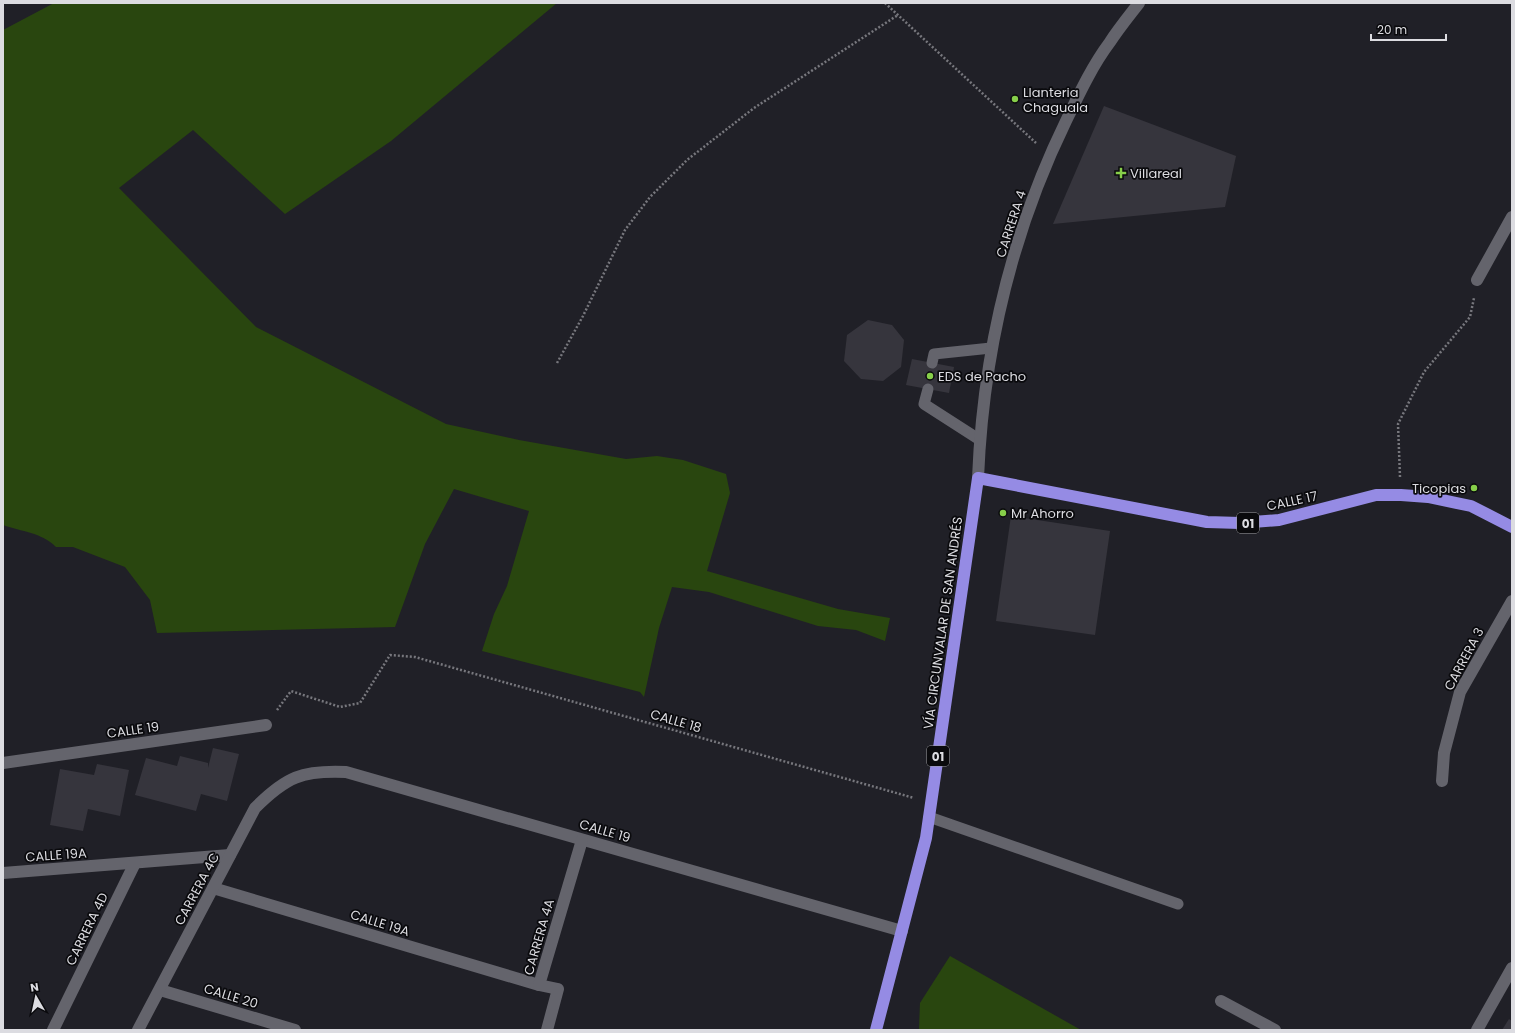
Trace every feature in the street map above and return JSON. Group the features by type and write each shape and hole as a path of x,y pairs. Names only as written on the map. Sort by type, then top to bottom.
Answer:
{"highway":[{"name":"CALLE 17","path":"978,478 1207,522 1240,523 1279,520 1376,496 1401,495 1428,497 1472,506 1512,527"},
{"name":"VÍA CIRCUNVALAR DE SAN ANDRÉS","path":"876,1030 926,838 978,478"}],"street":[{"name":"CARRERA 4","path":"978,478 980,440 991,348 1022,227 1049,155 1080,92 1109,42 1139,3"},
{"path":"1477,280 1512,217"},
{"name":"CARRERA 3","path":"1442,781 1444,753 1460,692 1512,601"},
{"name":"CALLE 19","path":"3,763 266,724"},
{"name":"CALLE 19","path":"298,776 323,771 346,772 902,931"},
{"name":"CARRERA 4C","path":"138,1030 255,808 274,789 298,776"},
{"name":"CARRERA 4A","path":"547,1030 558,989 539,985 582,840"},
{"name":"CALLE 19A","path":"3,872 230,855"},
{"name":"CARRERA 4D","path":"53,1030 135,863"},
{"name":"CALLE 19A","path":"213,888 539,985"},
{"path":"1477,1030 1510,976"},
{"name":"CALLE 20","path":"160,990 295,1030"},
{"path":"1221,1001 1275,1030"}],"lane":[{"path":"932,363 934,354 991,348"},
{"path":"928,389 924,404 980,440"},
{"path":"929,817 1178,904"}],"path":[{"path":"885,3 1049,155"},
{"path":"557,363 583,316 625,230 650,197 687,160 754,108 898,15"},
{"path":"1401,495 1398,424 1424,372 1470,317 1477,280"},
{"name":"CALLE 18","path":"266,724 291,691 340,707 360,703 390,655 415,657 931,803"}],"green space":[{"path":"54,3 557,3 391,141 285,214 193,130 119,188 256,327 446,424 519,440 626,459 657,456 683,460 726,474 730,493 707,571 838,609 890,618 885,641 856,630 818,626 709,592 672,587 659,628 644,697 640,692 482,651 494,614 507,586 529,511 454,489 425,544 395,627 157,633 150,600 125,567 73,547 56,547 38,535 3,525 3,30"},
{"path":"950,956 1081,1030 919,1030 920,1003"}],"building":[{"path":"1104,106 1236,156 1225,207 1053,224"},
{"path":"868,320 892,325 904,340 901,367 883,381 861,379 844,361 847,335"},
{"name":"EDS de Pacho","path":"912,359 954,367 949,393 906,385"},
{"path":"1011,516 1110,531 1095,635 996,621"},
{"path":"213,748 239,754 227,801 201,794 196,811 135,795 146,758 177,766 180,756 208,763 208,768"},
{"path":"97,764 129,770 120,816 88,809 83,831 50,825 60,769 94,775"},
{"path":"1509,1019 1512,1021 1512,1030 1502,1030"}],"place":[{"name":"Llanteria Chaguala","path":"1015,99"},
{"name":"Villareal","path":"1121,173"},
{"name":"EDS de Pacho","path":"930,376"},
{"name":"Ticopias","path":"1474,488"},
{"name":"Mr Ahorro","path":"1003,513"}]}
